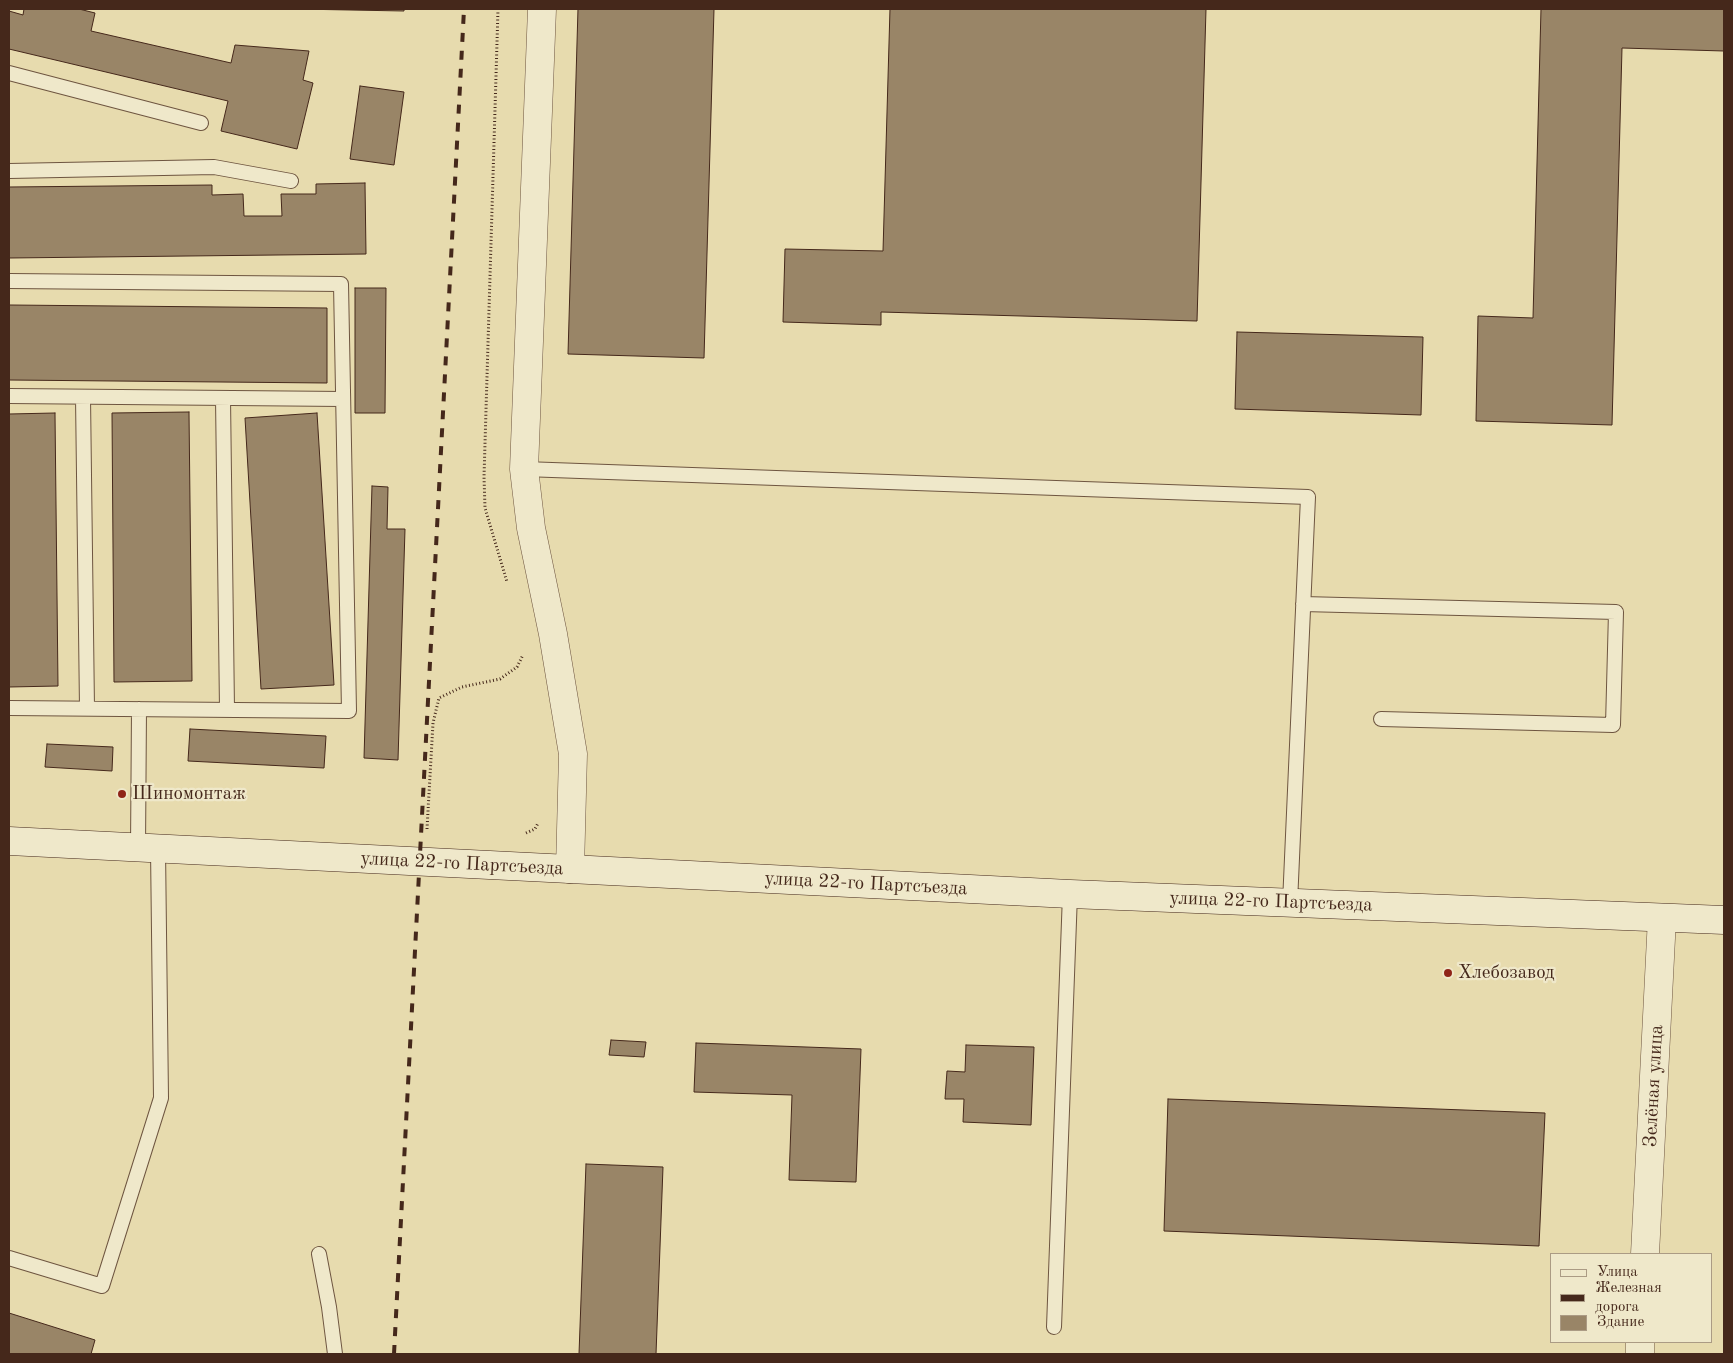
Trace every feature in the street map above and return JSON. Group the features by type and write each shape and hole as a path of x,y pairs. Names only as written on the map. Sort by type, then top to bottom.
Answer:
{"main road":[{"path":"542,9 524,469 530,528 553,634 573,754 570,869"},
{"name":"улица 22-го Партсъезда","path":"9,841 1070,894 1724,920"},
{"name":"Зелёная улица","path":"1645,1253 1662,918"}],"lane":[{"path":"9,73 201,123"},
{"path":"9,171 214,167 291,180"},
{"path":"9,281 341,284 349,711 9,708"},
{"path":"9,396 343,399"},
{"path":"83,397 87,708"},
{"path":"223,398 226,710"},
{"path":"524,469 1308,497 1290,903"},
{"path":"1303,604 1616,612 1613,725 1381,719"},
{"path":"9,1258 102,1286 160,1098 139,709"},
{"path":"1054,1327 1070,894"},
{"path":"319,1254 329,1307 335,1354"}],"path":[{"path":"498,9 484,477 485,508 510,591"},
{"path":"427,837 433,723 439,698 462,687 500,679 518,667 523,654"},
{"path":"522,836 535,829 539,821"}],"building":[{"path":"24,9 79,9 95,13 91,31 231,63 235,45 309,51 303,80 313,83 297,149 221,131 228,101 9,49 9,11 23,15"},
{"path":"296,9 404,9 404,11"},
{"path":"578,9 714,9 704,358 568,354"},
{"path":"890,9 1206,9 1197,321 881,312 881,325 783,322 785,249 883,251"},
{"path":"1541,9 1724,9 1724,51 1622,48 1612,425 1476,421 1478,316 1533,318"},
{"path":"360,86 404,92 394,165 350,159"},
{"path":"365,183 366,254 9,258 9,187 212,185 212,195 243,194 244,216 282,216 281,194 316,194 316,184"},
{"path":"355,288 386,288 385,413 355,413"},
{"path":"9,305 327,308 327,383 9,380"},
{"path":"1237,332 1423,337 1421,415 1235,409"},
{"path":"189,412 192,681 114,682 112,413"},
{"path":"55,413 58,686 9,687 9,414"},
{"path":"317,413 334,685 261,689 245,418"},
{"path":"372,486 388,487 387,529 405,529 398,760 364,758"},
{"path":"190,729 326,736 324,768 188,761"},
{"path":"47,744 113,747 112,771 45,767"},
{"path":"611,1040 646,1042 644,1057 609,1055"},
{"path":"696,1043 861,1049 856,1182 789,1180 792,1095 694,1092"},
{"path":"966,1045 1034,1047 1031,1125 963,1122 964,1099 945,1099 947,1071 965,1072"},
{"path":"1168,1099 1545,1113 1539,1246 1164,1231"},
{"path":"586,1164 663,1167 656,1354 579,1354"},
{"path":"9,1313 95,1340 91,1354 9,1354"}],"railway":[{"path":"394,1354 464,9"}],"place":[{"name":"Шиномонтаж","path":"122,794"},
{"name":"Хлебозавод","path":"1448,973"}]}
